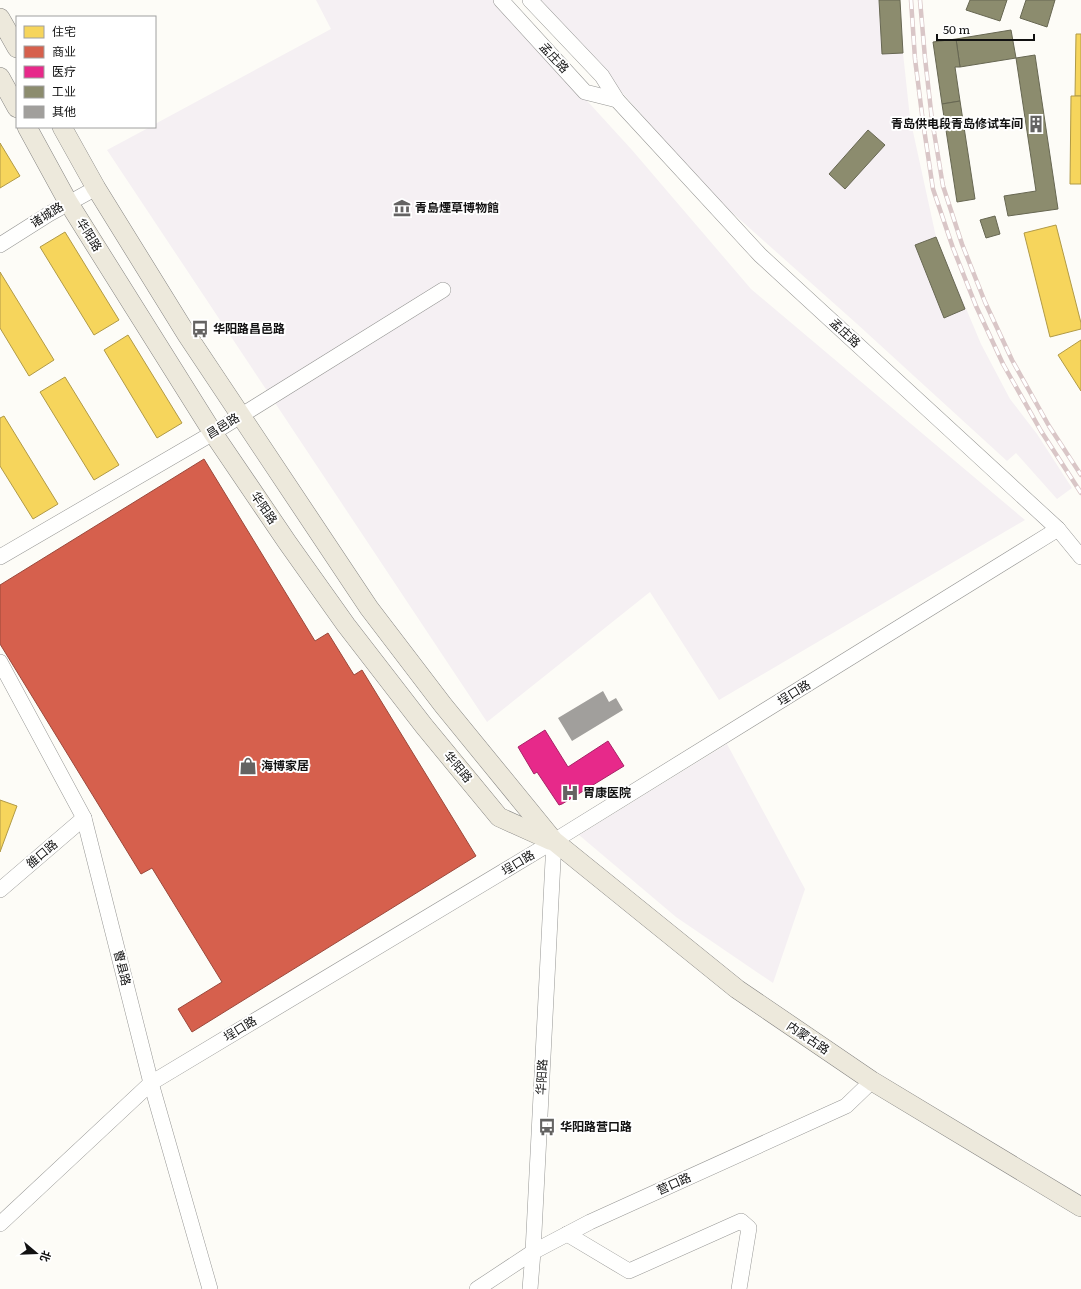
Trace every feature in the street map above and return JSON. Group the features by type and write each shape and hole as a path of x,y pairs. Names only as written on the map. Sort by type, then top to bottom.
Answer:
{"main road":[{"path":"0,18 16,46"},
{"path":"0,76 16,106"},
{"name":"华阳路","path":"28,128 68,202 213,433 287,542 346,625 424,726 499,817 554,841"},
{"path":"63,128 96,188 188,335 369,608 443,705 554,841"},
{"name":"内蒙古路","path":"554,841 737,989 872,1081 1081,1207"}],"street":[{"name":"孟庄路","path":"501,0 585,92 617,100"},
{"name":"孟庄路","path":"530,0 602,76 617,100 760,255 1058,529 1081,557"},
{"name":"诸城路","path":"0,245 68,202 96,188"},
{"name":"昌邑路","path":"0,557 213,433 443,290"},
{"name":"埕口路","path":"0,1224 151,1083 554,841 1058,529"},
{"name":"曹县路","path":"0,662 84,818 151,1083 210,1289"},
{"name":"雒口路","path":"0,890 84,818"},
{"name":"华阳路","path":"530,1289 554,841"},
{"name":"营口路","path":"477,1289 533,1252 590,1222 846,1106 872,1081"},
{"path":"567,1234 629,1271 741,1221 749,1228 739,1289"}],"shaded area":[{"path":"316,0 495,0 632,150 751,289 1025,520 719,700 650,592 487,722 107,150 148,128 156,128 156,123 331,29"},
{"path":"541,0 900,0 903,53 910,118 936,237 981,344 1010,399 1037,434 1072,488 1057,499 1016,453 1007,461 727,208 676,154"},
{"path":"727,744 805,889 773,983 676,917 579,835"}],"building: 住宅":[{"path":"1076,34 1081,34 1081,96 1075,96"},
{"path":"1071,96 1081,96 1081,184 1070,184"},
{"path":"0,143 20,176 0,188"},
{"path":"1056,225 1081,323 1081,329 1050,337 1024,233"},
{"path":"65,232 119,320 94,335 40,247"},
{"path":"0,272 54,360 29,376 0,328"},
{"path":"128,335 182,423 157,438 104,350"},
{"path":"1081,340 1081,391 1058,355"},
{"path":"65,377 119,465 94,480 40,392"},
{"path":"4,416 58,504 33,519 0,466 0,418"},
{"path":"0,800 17,806 0,852"}],"building: 商业":[{"name":"海博家居","path":"204,459 315,641 328,633 354,675 362,670 476,856 192,1032 178,1009 222,982 152,868 141,874 0,644 0,585"}],"building: 医疗":[{"path":"545,730 568,767 608,741 624,766 559,805 537,772 534,774 518,747"}],"building: 工业":[{"path":"879,0 900,0 903,53 882,54"},
{"path":"970,0 1007,0 1000,21 966,10"},
{"path":"1026,0 1055,0 1047,27 1020,18"},
{"path":"1011,30 1016,58 960,67 956,39"},
{"path":"956,39 960,67 955,67 960,101 942,104 933,42"},
{"name":"青岛供电段青岛修试车间","path":"1035,55 1058,209 1008,216 1004,196 1036,191 1016,58"},
{"path":"960,101 975,199 957,202 942,104"},
{"path":"868,130 885,145 845,189 829,174"},
{"path":"995,216 1000,234 986,238 980,220"},
{"path":"936,237 965,309 944,318 915,245"}],"building: 其他":[{"path":"603,691 609,702 616,698 623,710 572,741 558,718"}],"railway":[{"path":"911,0 915,59 933,189 953,248 976,306 1003,364 1041,431 1081,493"},
{"path":"920,0 932,120 943,186 962,244 985,302 1012,360 1049,426 1081,475"}],"place":[{"name":"青岛供电段青岛修试车间","path":"1036,124"},
{"name":"青島煙草博物館","path":"402,208"},
{"name":"华阳路昌邑路","path":"200,329"},
{"name":"海博家居","path":"248,766"},
{"name":"胃康医院","path":"570,793"},
{"name":"华阳路营口路","path":"547,1127"}]}
